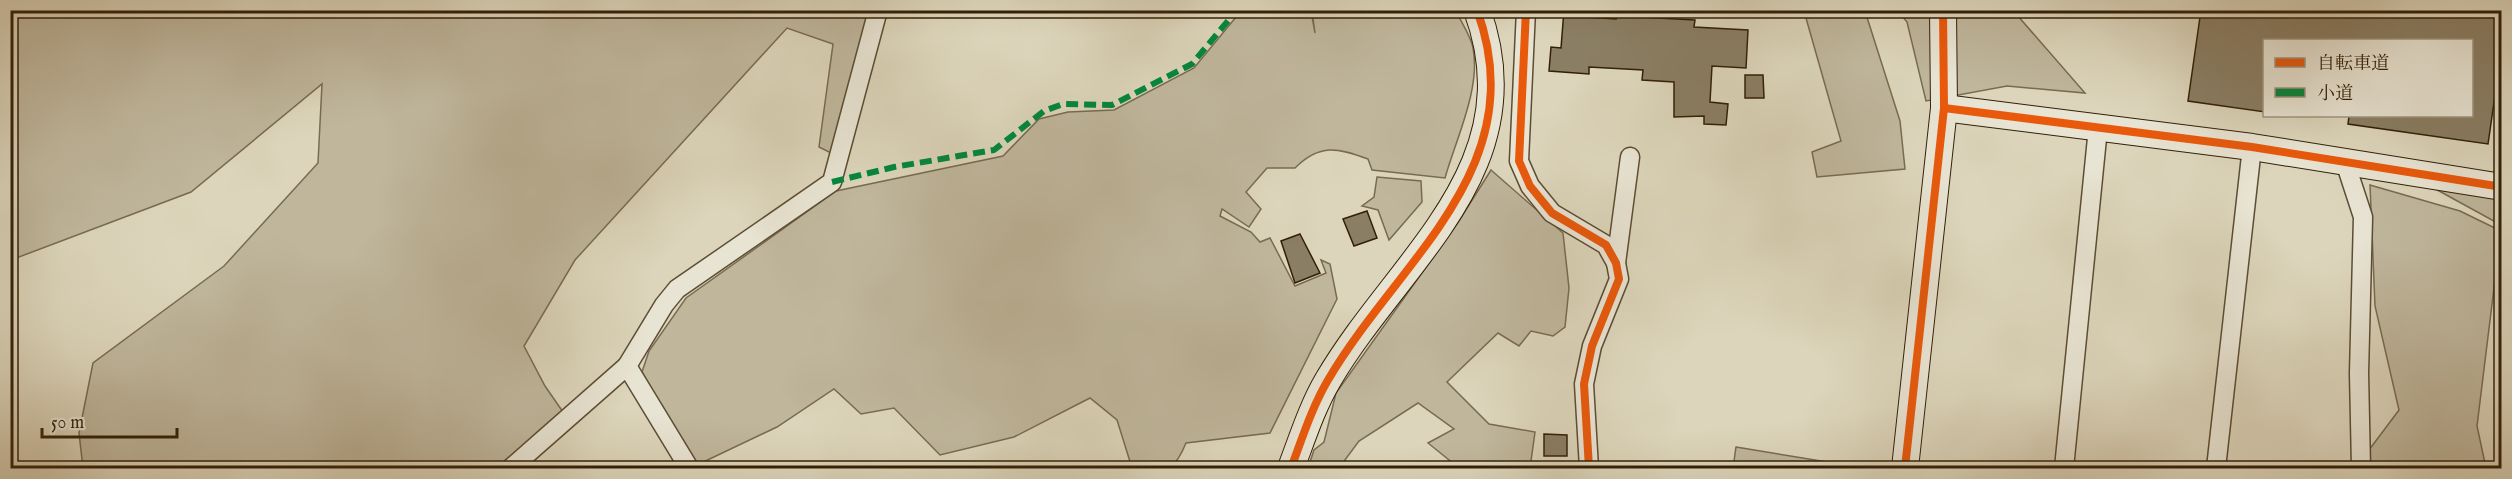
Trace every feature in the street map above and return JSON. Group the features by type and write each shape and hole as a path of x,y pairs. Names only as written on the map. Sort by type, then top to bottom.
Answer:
{"street":[{"path":"512,468 627,366 664,305 677,289 832,182 878,10"},
{"path":"1291,468 1305,428 1327,381 1439,229 1476,164 1488,127 1491,85 1485,32 1477,10"},
{"path":"1526,10 1519,161 1530,186 1552,213 1606,245 1616,263"},
{"path":"1905,468 1944,108 1943,10"},
{"path":"1944,108 2252,147 2502,187"},
{"path":"2064,468 2098,128"},
{"path":"2216,468 2252,147"},
{"path":"1589,468 1584,384 1592,346 1619,279 1616,263 1629,157"},
{"path":"2345,162 2363,217 2359,373 2361,468"},
{"path":"627,366 689,468"}],"shaded area":[{"path":"11,11 870,11 833,154 819,147 833,44 787,28 575,260 524,346 545,386 563,412 502,468 83,468 79,433 93,363 224,266 318,163 322,84 191,192 11,260"},
{"path":"1241,11 1311,11 1315,33 1312,11 1456,11 1472,43 1475,63 1471,96 1445,178 1372,170 1368,159 1338,150 1321,151 1313,154 1295,168 1267,168 1246,192 1261,209 1249,227 1222,209 1220,216 1251,232 1260,242 1270,238 1295,286 1326,273 1321,260 1330,264 1337,299 1270,433 1186,443 1181,454 1171,466 1160,469 1132,468 1117,420 1090,398 1014,437 940,455 894,408 861,414 834,389 777,427 695,466 642,372 649,351 686,298 836,191 1003,156 1039,119 1068,112 1114,110 1194,68"},
{"path":"1804,11 1865,11 1900,121 1905,169 1817,177 1812,152 1841,141"},
{"path":"1898,11 2017,11 2017,15 2085,93 2007,86 1926,101 1907,22"},
{"path":"1491,170 1563,233 1569,288 1565,327 1553,336 1531,331 1519,346 1498,333 1447,382 1489,424 1535,432 1530,468 1459,468 1428,443 1454,429 1418,403 1359,441 1339,468 1308,468 1314,450 1324,442 1336,393 1457,224"},
{"path":"1377,177 1421,181 1422,202 1389,240 1378,210 1362,206 1374,197"},
{"path":"2370,185 2460,211 2501,231 2477,426 2486,468 2366,468 2366,454 2399,410 2375,306"},
{"path":"2430,186 2501,198 2501,225"},
{"path":"1736,447 1864,468 1733,468"}],"building":[{"path":"1564,10 1586,10 1586,17 1616,19 1616,10 1641,10 1640,17 1695,20 1694,27 1748,30 1746,68 1712,66 1710,102 1728,104 1726,125 1704,124 1704,116 1674,117 1674,82 1642,80 1643,70 1589,67 1589,74 1549,71 1551,47 1561,48"},
{"path":"2201,10 2502,10 2502,47 2488,144 2348,124 2349,117 2473,117 2473,39 2263,39 2263,112 2188,101"},
{"path":"1745,75 1763,75 1764,98 1745,98"},
{"path":"1367,211 1377,238 1354,246 1343,219"},
{"path":"1300,234 1320,273 1295,283 1281,241"},
{"path":"1544,434 1567,435 1567,456 1544,456"}],"marked path":[{"path":"832,182 894,167 994,150 1044,111 1063,104 1112,105 1192,64 1237,10"}],"cycle path":[{"path":"1291,468 1312,412 1328,380 1357,336 1451,209 1474,165 1488,118 1490,66 1477,10"},
{"path":"1526,10 1519,161 1530,186 1552,213 1606,245 1616,263 1619,279 1592,346 1584,384 1589,468"},
{"path":"1905,468 1944,108 1943,10"},
{"path":"1944,108 2252,147 2502,187"}]}
